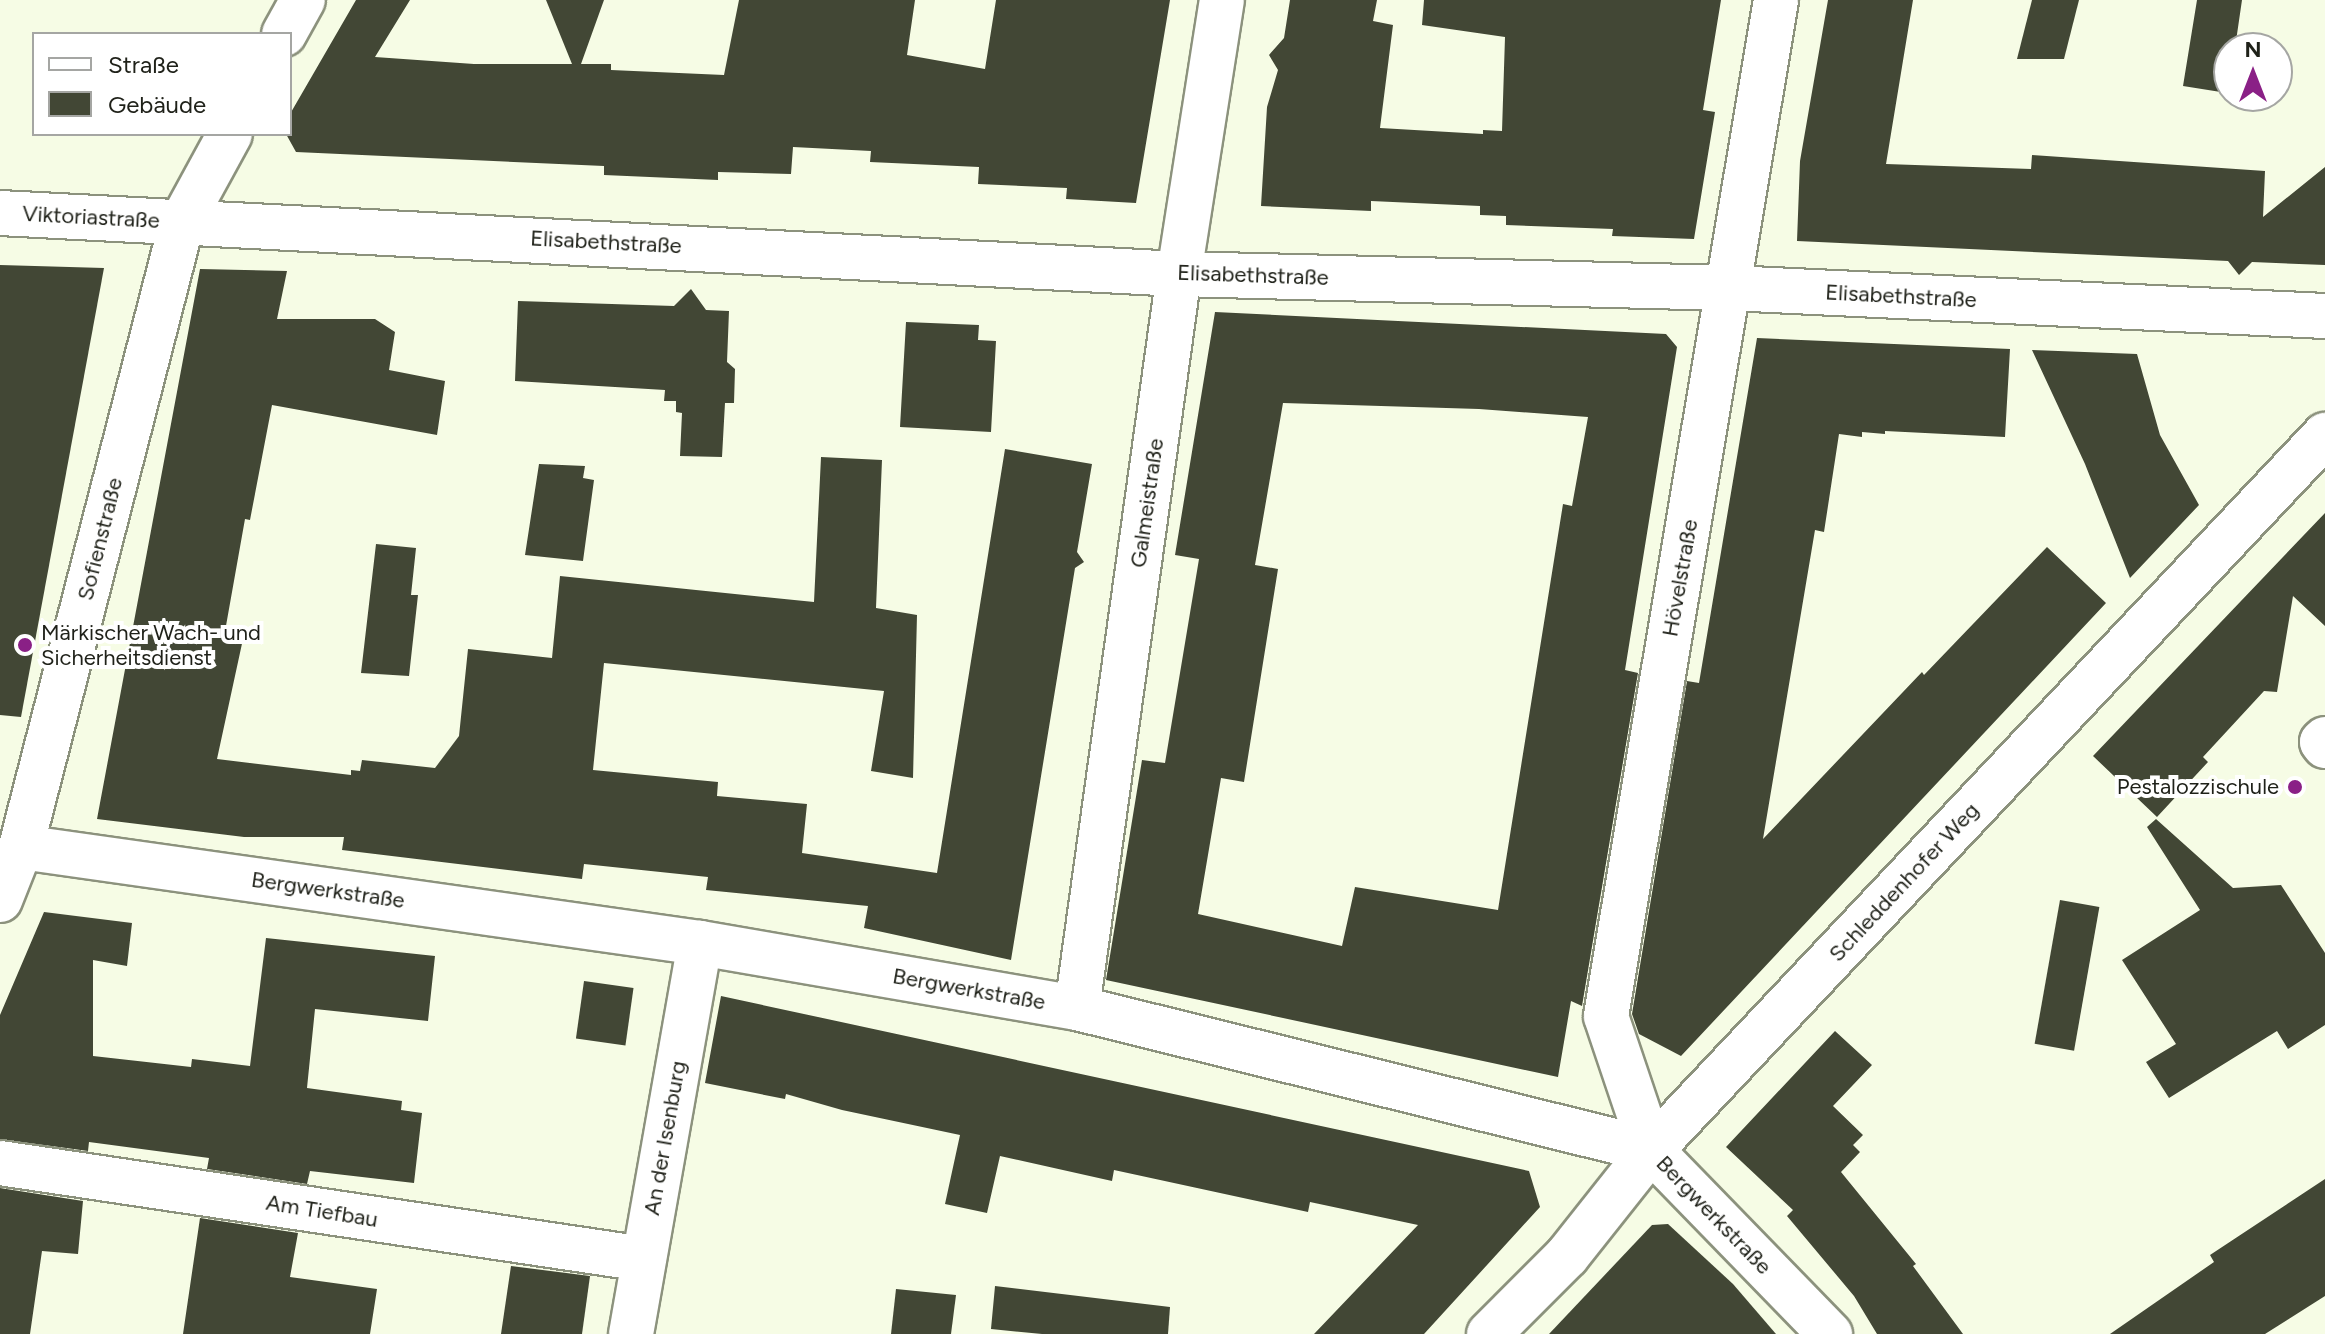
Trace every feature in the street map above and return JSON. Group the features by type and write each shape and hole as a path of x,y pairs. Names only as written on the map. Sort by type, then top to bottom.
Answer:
{"street":[{"path":"285,32 303,0"},
{"name":"Galmeistraße","path":"1077,1008 1179,274 1222,0"},
{"name":"Hövelstraße","path":"1651,1150 1606,1016 1776,0"},
{"name":"Sofienstraße","path":"0,900 21,847 182,222 229,136"},
{"name":"Viktoriastraße","path":"0,213 182,222"},
{"name":"Elisabethstraße","path":"182,222 1179,274 1729,288 2325,316"},
{"name":"Schleddenhofer Weg","path":"1489,1334 1567,1256 1651,1150 2325,435"},
{"path":"2325,739 2322,742 2325,746"},
{"name":"Bergwerkstraße","path":"21,847 700,943 1077,1008 1651,1150 1830,1334"},
{"name":"An der Isenburg","path":"631,1334 700,943"},
{"name":"Am Tiefbau","path":"0,1163 644,1259"}],"building":[{"path":"356,0 410,0 375,57 474,64 572,64 546,0 604,0 581,64 611,64 611,70 724,75 739,0 915,0 907,55 985,69 996,0 1170,0 1136,203 1066,199 1067,188 978,184 979,167 870,162 871,151 793,147 791,174 718,172 718,180 604,175 604,166 296,152 287,136 292,136 292,111"},
{"path":"1290,0 1377,0 1373,21 1393,25 1380,128 1483,134 1483,130 1502,131 1505,37 1422,25 1424,0 1721,0 1703,110 1715,112 1694,239 1612,236 1613,229 1506,225 1506,216 1480,215 1480,206 1371,201 1371,211 1261,206 1267,107 1278,70 1269,55 1284,38"},
{"path":"1828,0 1913,0 1886,164 2031,169 2032,155 2265,171 2263,217 2325,167 2325,265 2252,262 2239,275 2228,261 1797,241 1800,161"},
{"path":"2032,0 2079,0 2064,59 2017,59"},
{"path":"2197,0 2242,0 2237,32 2213,32 2213,91 2183,86"},
{"path":"0,265 104,268 21,717 0,715"},
{"path":"200,269 287,271 277,319 375,319 395,332 389,370 445,381 437,435 272,405 250,520 245,519 224,637 243,639 217,759 351,775 351,770 360,771 362,760 435,768 459,736 468,649 552,658 560,576 814,602 821,457 882,460 876,608 917,615 913,778 871,771 884,691 604,663 593,770 718,782 717,796 807,804 802,853 937,873 1005,449 1092,464 1077,552 1084,562 1075,568 1011,960 864,928 868,906 706,890 708,877 584,864 582,879 342,850 344,837 244,837 97,819"},
{"path":"691,289 706,310 729,311 727,362 735,369 734,403 725,403 722,457 680,456 682,413 676,412 676,401 664,401 665,390 515,381 518,301 674,306"},
{"path":"1215,312 1666,334 1677,347 1625,670 1638,673 1582,1006 1571,1001 1558,1077 1106,980 1142,760 1165,763 1199,559 1175,555","holes":["1283,403 1479,409 1588,417 1572,506 1563,504 1498,910 1355,887 1342,946 1198,914 1221,778 1244,782 1278,569 1255,565"]},
{"path":"906,322 979,325 978,340 996,341 991,432 900,427"},
{"path":"1757,338 2010,349 2005,437 1885,431 1885,434 1862,432 1862,437 1839,434 1824,532 1815,530 1763,839 1922,672 1924,675 2047,547 2106,603 1681,1056 1639,1034 1632,1014 1687,681 1699,683"},
{"path":"2032,350 2137,354 2160,435 2199,505 2130,578 2085,464"},
{"path":"539,464 585,466 583,478 594,480 583,561 525,555"},
{"path":"2325,513 2325,626 2293,596 2277,692 2264,691 2203,757 2208,762 2157,817 2093,756"},
{"path":"376,544 416,548 411,595 418,595 409,676 361,673"},
{"path":"2156,819 2233,888 2281,885 2325,953 2325,1025 2288,1049 2277,1031 2169,1098 2146,1062 2176,1044 2122,960 2200,910 2147,827"},
{"path":"2060,900 2099,907 2074,1051 2035,1044"},
{"path":"44,912 132,923 127,966 93,960 93,1056 191,1067 192,1059 250,1066 266,938 435,956 428,1021 315,1009 307,1088 402,1101 401,1110 422,1113 414,1183 310,1171 307,1184 207,1169 209,1158 89,1142 88,1151 0,1139 0,1015"},
{"path":"584,981 634,988 625,1045 576,1038"},
{"path":"721,996 1529,1171 1540,1207 1424,1334 1314,1334 1418,1225 1310,1202 1308,1212 1114,1170 1112,1181 1000,1156 987,1213 945,1204 960,1135 842,1110 786,1094 785,1099 705,1083"},
{"path":"1835,1031 1872,1065 1833,1106 1863,1135 1853,1145 1860,1152 1841,1172 1916,1264 1913,1266 1963,1334 1877,1334 1854,1296 1787,1216 1793,1210 1726,1147"},
{"path":"2325,1179 2325,1296 2265,1334 2110,1334 2214,1262 2210,1255"},
{"path":"0,1188 83,1201 78,1254 42,1251 30,1334 0,1334"},
{"path":"200,1218 298,1233 290,1277 377,1289 370,1334 183,1334"},
{"path":"1668,1224 1733,1284 1776,1334 1549,1334 1652,1225"},
{"path":"511,1266 590,1276 582,1334 501,1334"},
{"path":"995,1286 1170,1307 1168,1334 1042,1334 991,1329"},
{"path":"896,1289 956,1295 951,1334 891,1334"}],"place":[{"name":"Märkischer Wach- und Sicherheitsdienst","path":"25,645"},
{"name":"Pestalozzischule","path":"2295,787"}]}
